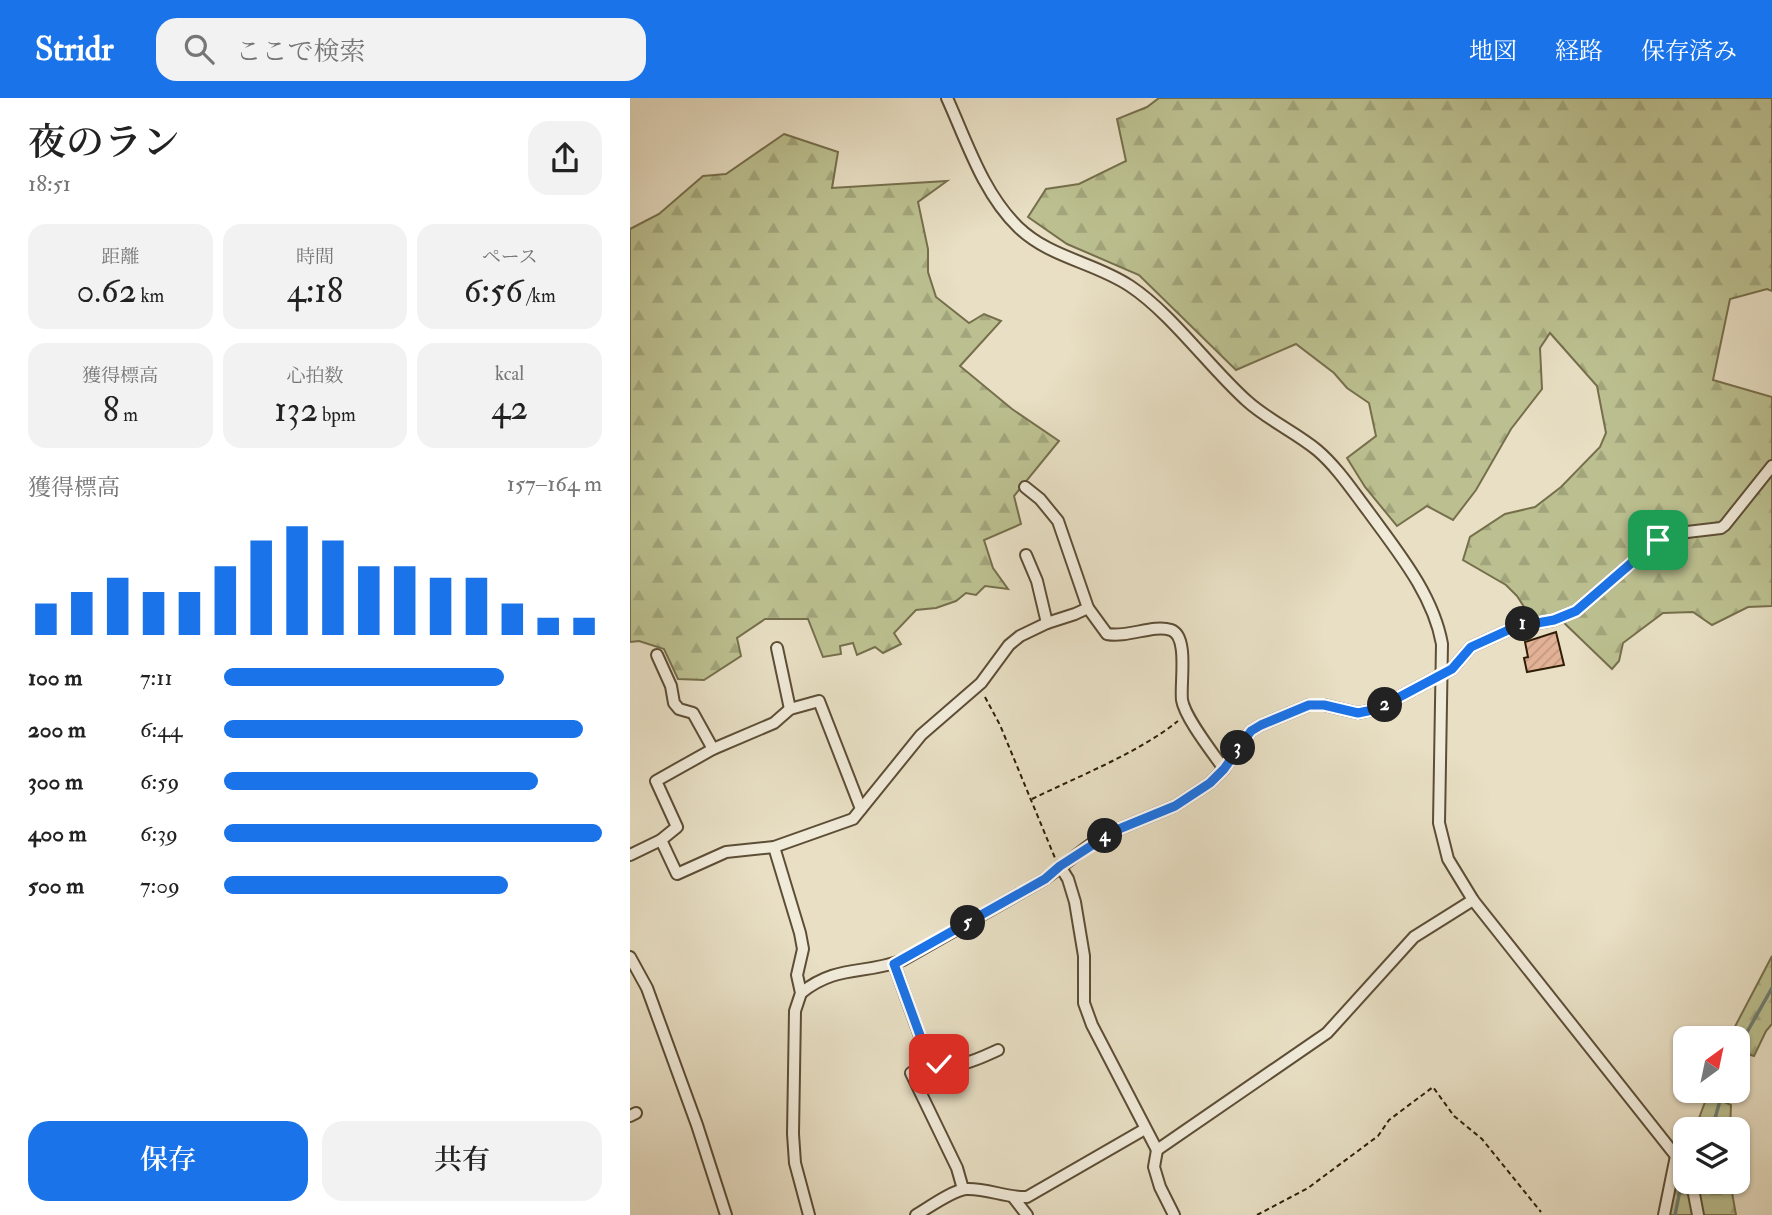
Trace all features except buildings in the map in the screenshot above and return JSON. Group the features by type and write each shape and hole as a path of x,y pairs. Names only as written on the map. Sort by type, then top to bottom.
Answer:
{"street":[{"path":"947,98 991,193 1019,228 1055,253 1089,264 1130,285 1147,299 1248,402 1317,450 1337,470 1399,552 1440,630 1443,674 1439,823 1448,859 1473,900 1673,1152"},
{"path":"801,993 813,983 840,972 894,964 1037,884 1114,831 1175,806 1210,783 1224,769 1251,731 1261,725 1309,705 1324,705 1358,713 1377,709 1443,674 1459,663 1471,647 1515,627 1554,620 1576,611 1658,540 1670,534 1725,526 1772,466"},
{"path":"1025,487 1040,499 1058,521 1088,608 1107,634 1119,636 1164,628 1174,631 1180,637 1183,705 1224,769"},
{"path":"1026,555 1037,581 1046,623"},
{"path":"661,840 677,874 726,852 774,847 853,818 921,735 977,687 1009,645 1020,636 1046,623 1088,608"},
{"path":"777,648 790,709"},
{"path":"657,655 671,686 674,703 679,709 693,713 713,748"},
{"path":"630,855 661,840 677,827 656,780 713,748 774,723 790,709 819,701 862,809"},
{"path":"668,716 679,709"},
{"path":"774,847 803,948 797,975 801,993 795,1011 793,1134 795,1163 809,1215"},
{"path":"1060,866 1069,879 1075,902 1084,956 1084,1003 1092,1025 1157,1150 1154,1167 1174,1215"},
{"path":"1157,1150 1269,1070 1327,1033 1414,937 1473,900"},
{"path":"631,964 651,1000 697,1125 726,1215"},
{"path":"894,964 929,1060"},
{"path":"929,1060 947,1066 975,1060 998,1051"},
{"path":"929,1060 911,1073 957,1168 963,1189"},
{"path":"916,1215 963,1189 1027,1197 1145,1129"},
{"path":"1664,1215 1673,1171"},
{"path":"1695,1194 1698,1215"},
{"path":"1013,1197 1027,1215"}],"path":[{"path":"977,687 1000,725 1048,845 1060,866"},
{"path":"1030,800 1140,746 1187,714"},
{"path":"1257,1215 1318,1181 1378,1136 1389,1120 1433,1087 1454,1116 1482,1139 1541,1212"}],"green space":[{"path":"1159,98 1772,98 1772,291 1767,289 1730,299 1713,380 1772,397 1772,606 1748,607 1712,625 1693,612 1663,613 1623,643 1619,661 1612,669 1560,619 1537,627 1517,596 1506,585 1463,560 1470,537 1505,514 1535,507 1561,487 1600,447 1606,433 1597,386 1550,333 1540,348 1542,389 1511,429 1476,490 1453,520 1427,506 1397,526 1365,487 1347,458 1376,436 1369,403 1347,388 1334,373 1296,344 1236,370 1139,275 1067,244 1028,217 1046,189 1079,184 1126,161 1117,119 1147,107"},
{"path":"784,134 838,152 832,188 947,181 918,202 928,249 928,272 936,297 969,323 984,314 1001,321 960,366 1012,409 1059,441 1014,496 1021,524 984,540 993,568 1008,589 985,586 976,595 966,593 956,601 936,608 916,610 894,633 901,644 883,653 875,647 857,655 853,643 840,646 841,654 823,657 808,619 765,619 737,638 741,656 704,680 678,679 664,649 639,641 630,642 630,229 659,214 703,176 726,174"},
{"path":"1772,956 1772,1024 1754,1056 1750,1055 1750,1026 1735,1026"},
{"path":"1705,1103 1731,1105 1730,1117 1699,1117"},
{"path":"1674,1194 1732,1194 1736,1215 1669,1215"}],"waterway":[{"path":"1750,1027 1772,988"},
{"path":"1715,1117 1719,1103"},
{"path":"1675,1215 1679,1194"}],"route":[{"path":"939,1064 929,1060 894,964 1045,879 1091,844 1114,831 1175,806 1210,783 1224,769 1251,731 1261,725 1309,705 1324,705 1358,713 1377,709 1452,669 1471,647 1526,623 1554,620 1576,611 1658,540"}]}
